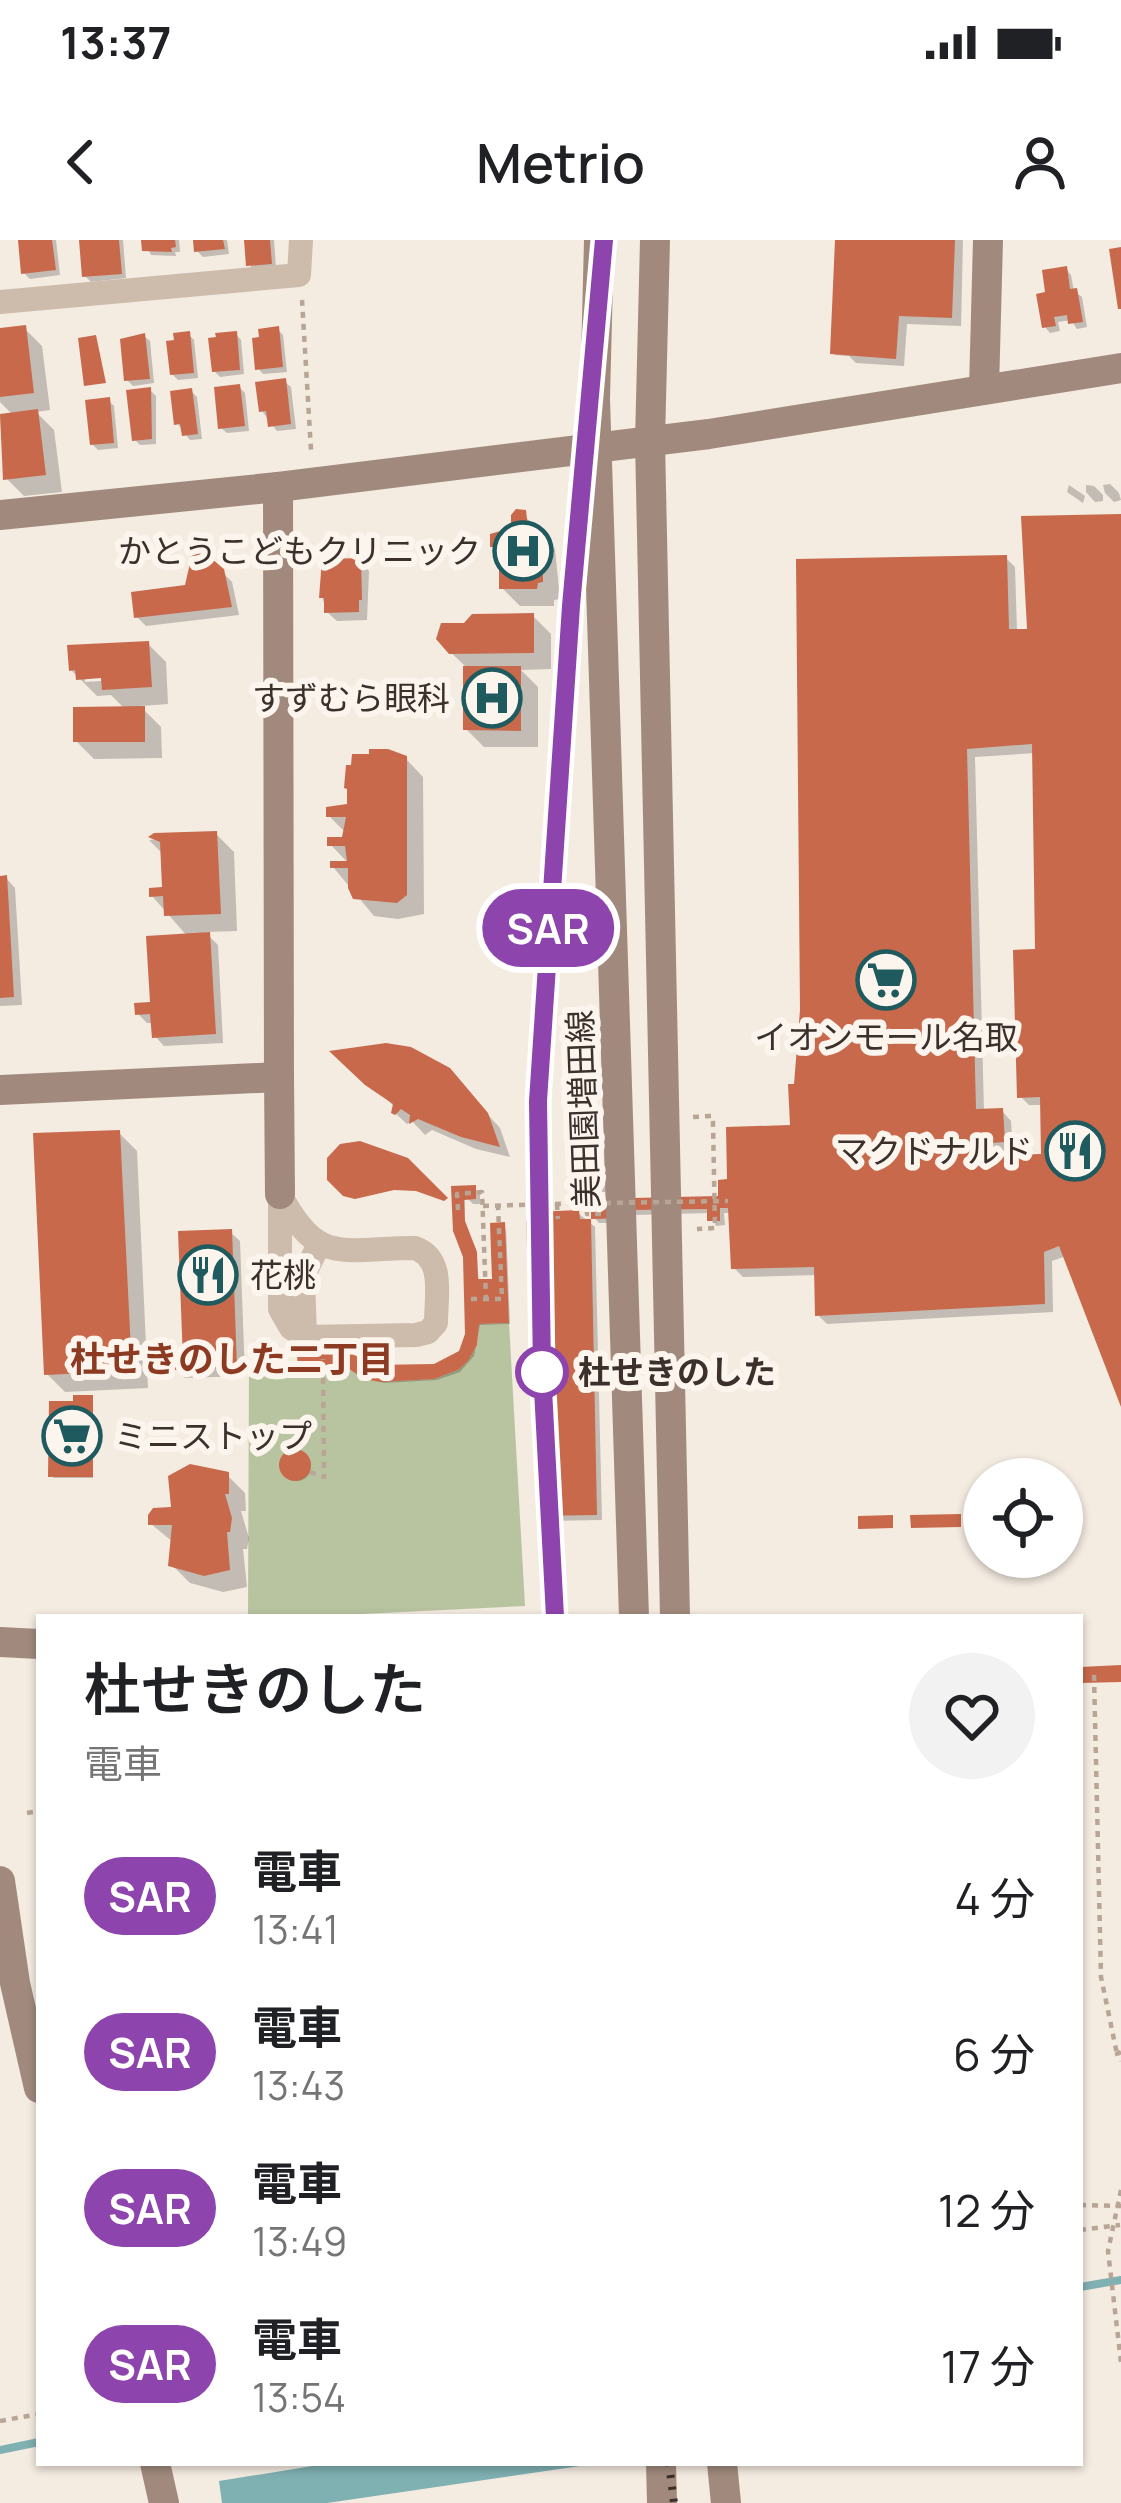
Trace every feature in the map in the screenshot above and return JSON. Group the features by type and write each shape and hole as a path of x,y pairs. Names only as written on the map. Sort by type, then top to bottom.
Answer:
{"main road":[{"name":"美田園増田線","path":"599,240 597,447 634,1614"},
{"path":"655,240 650,441 675,1614"},
{"path":"984,389 988,240"},
{"path":"0,515 278,487 650,441 1121,368"},
{"path":"278,487 280,1194"},
{"path":"0,1090 279,1077"},
{"path":"0,1642 36,1644"},
{"path":"0,1881 15,1983 36,2075"},
{"path":"156,2466 164,2503"},
{"path":"661,2466 662,2503"},
{"path":"722,2466 725,2503"}],"street":[{"path":"0,302 299,274 301,240"},
{"path":"280,1194 308,1239 328,1249 415,1247 428,1252 436,1265 436,1323 428,1332 416,1335 305,1337 291,1328 280,1310 280,1194"},
{"path":"305,1337 303,1276 319,1244"}],"path":[{"path":"299,274 311,450"},
{"path":"693,1117 712,1116 715,1228 697,1229"},
{"path":"458,1210 457,1193 482,1192 486,1299"},
{"path":"605,1203 728,1201"},
{"path":"483,1206 589,1203 587,1214 591,1214"},
{"path":"557,1204 557,1220"},
{"path":"471,1299 502,1299 498,1206"},
{"path":"310,1472 324,1477 322,1360"},
{"path":"1094,1675 1101,1977 1120,2055"},
{"path":"27,1814 36,1812"},
{"path":"1121,2190 1108,2264 1121,2362"},
{"path":"1083,2205 1118,2206"},
{"path":"1083,2230 1117,2225"},
{"path":"0,2421 36,2415"}],"green space":[{"path":"509,1323 525,1606 248,1614 249,1363 343,1365 364,1379 381,1382 434,1379 468,1361 477,1345 479,1324"}],"water":[{"path":"312,2466 580,2466 327,2503 222,2503 219,2481"}],"building":[{"path":"18,240 52,240 56,270 21,274"},
{"path":"79,240 119,240 122,274 82,277"},
{"path":"141,240 175,240 176,247 172,252 142,251"},
{"path":"193,240 223,240 225,249 194,252"},
{"path":"244,240 270,240 272,264 246,266"},
{"path":"835,240 955,240 952,318 899,316 896,359 830,354"},
{"path":"1121,247 1121,309 1118,309 1109,249"},
{"path":"1067,266 1083,322 1068,324 1067,315 1054,317 1056,326 1042,328 1036,294 1045,292 1042,270"},
{"path":"26,325 34,393 0,397 0,328"},
{"path":"279,326 283,367 255,370 252,338 259,337 258,329"},
{"path":"190,331 194,373 170,375 166,341 174,340 173,333"},
{"path":"237,331 240,370 212,372 208,338"},
{"path":"145,333 150,379 124,381 120,339"},
{"path":"96,335 106,383 84,386 78,338"},
{"path":"286,378 291,424 268,427 266,411 259,412 255,382"},
{"path":"240,384 245,426 218,429 214,387"},
{"path":"151,387 152,439 132,441 126,390"},
{"path":"192,388 198,434 182,436 180,424 174,425 170,391"},
{"path":"110,397 114,443 90,445 85,400"},
{"path":"38,409 46,475 3,480 0,414"},
{"name":"かとうこどもクリニック","path":"516,509 526,510 528,528 539,528 539,543 543,543 543,582 537,589 499,589 499,554 504,554 504,547 490,547 490,534 511,528"},
{"name":"イオンモール名取","path":"1121,514 1121,1407 1059,1246 1044,1252 1045,1304 815,1316 814,1267 731,1269 728,1208 720,1208 720,1221 707,1221 707,1209 629,1210 630,1218 591,1219 591,1199 718,1196 718,1180 727,1179 726,1127 790,1125 788,1084 794,1084 800,1010 796,559 1007,555 1009,629 1027,629 1021,516","holes":["1032,744 1035,949 1013,950 1017,1098 1040,1097 1041,1154 979,1156 978,1144 1005,1142 1003,1108 976,1109 967,749"]},
{"path":"193,550 224,569 232,607 134,618 131,592 185,585"},
{"path":"361,558 359,612 324,613 324,598 319,598 322,559"},
{"path":"534,613 534,653 449,654 436,639 441,623 464,623 472,614"},
{"path":"149,641 152,687 102,690 101,678 76,680 75,670 69,671 67,645"},
{"name":"すずむら眼科","path":"463,666 521,666 521,731 463,730"},
{"path":"145,706 145,742 73,742 73,707"},
{"path":"369,749 407,756 407,895 397,903 353,899 348,868 330,868 330,861 347,861 345,846 327,846 327,837 342,837 346,817 326,817 326,807 347,804 346,765 351,765 352,754 369,754"},
{"path":"217,831 221,914 164,916 163,896 149,897 149,888 162,887 160,842 148,837"},
{"path":"7,875 14,997 0,998 0,876"},
{"path":"210,932 216,1034 152,1038 150,1014 135,1015 134,1003 150,1002 146,936"},
{"path":"386,1043 411,1047 450,1068 488,1113 500,1147 418,1119 409,1124 410,1115 401,1109 391,1113 393,1104 329,1051"},
{"path":"120,1130 132,1371 44,1375 33,1133"},
{"path":"360,1141 408,1158 448,1198 394,1190 355,1199 343,1196 327,1180 327,1158 340,1144"},
{"path":"476,1185 476,1199 464,1200 465,1221 477,1252 478,1279 492,1279 490,1223 505,1222 509,1323 479,1324 477,1345 468,1361 434,1379 381,1382 364,1379 343,1365 298,1367 297,1355 350,1353 375,1365 434,1364 459,1351 465,1334 463,1257 453,1231 451,1186"},
{"name":"杜せきのした","path":"579,1210 580,1219 591,1219 597,1515 537,1516 526,1221 535,1220 535,1212"},
{"path":"232,1229 237,1368 173,1370 172,1361 183,1360 178,1231"},
{"path":"73,1395 93,1395 93,1477 48,1477 49,1401 73,1401"},
{"path":"295,1449 307,1453 311,1465 307,1477 295,1481 283,1477 279,1465 283,1453"},
{"path":"190,1464 229,1472 229,1494 225,1494 232,1518 227,1532 230,1570 204,1576 168,1566 172,1525 148,1525 153,1508 171,1507 168,1476"},
{"path":"961,1514 961,1527 911,1528 910,1515"},
{"path":"893,1515 893,1528 858,1529 858,1516"},
{"path":"1121,1665 1121,1682 1083,1683 1083,1667"}],"waterway":[{"path":"1083,2286 1121,2280"},
{"path":"0,2450 36,2443"}],"railway":[{"path":"555,1614 542,1379 542,1068 556,792 604,240"},
{"path":"669,2466 674,2503"}],"train":[{"name":"SAR","path":"555,1614 542,1370 538,1101 571,606 604,240"}],"place":[{"name":"かとうこどもクリニック","path":"523,551"},
{"name":"すずむら眼科","path":"492,698"},
{"name":"イオンモール名取","path":"886,980"},
{"name":"マクドナルド","path":"1075,1151"},
{"name":"花桃","path":"208,1275"},
{"name":"杜せきのした","path":"542,1372"},
{"name":"ミニストップ","path":"72,1436"}],"district":[{"name":"杜せきのした二丁目","path":"232,1359"}]}
